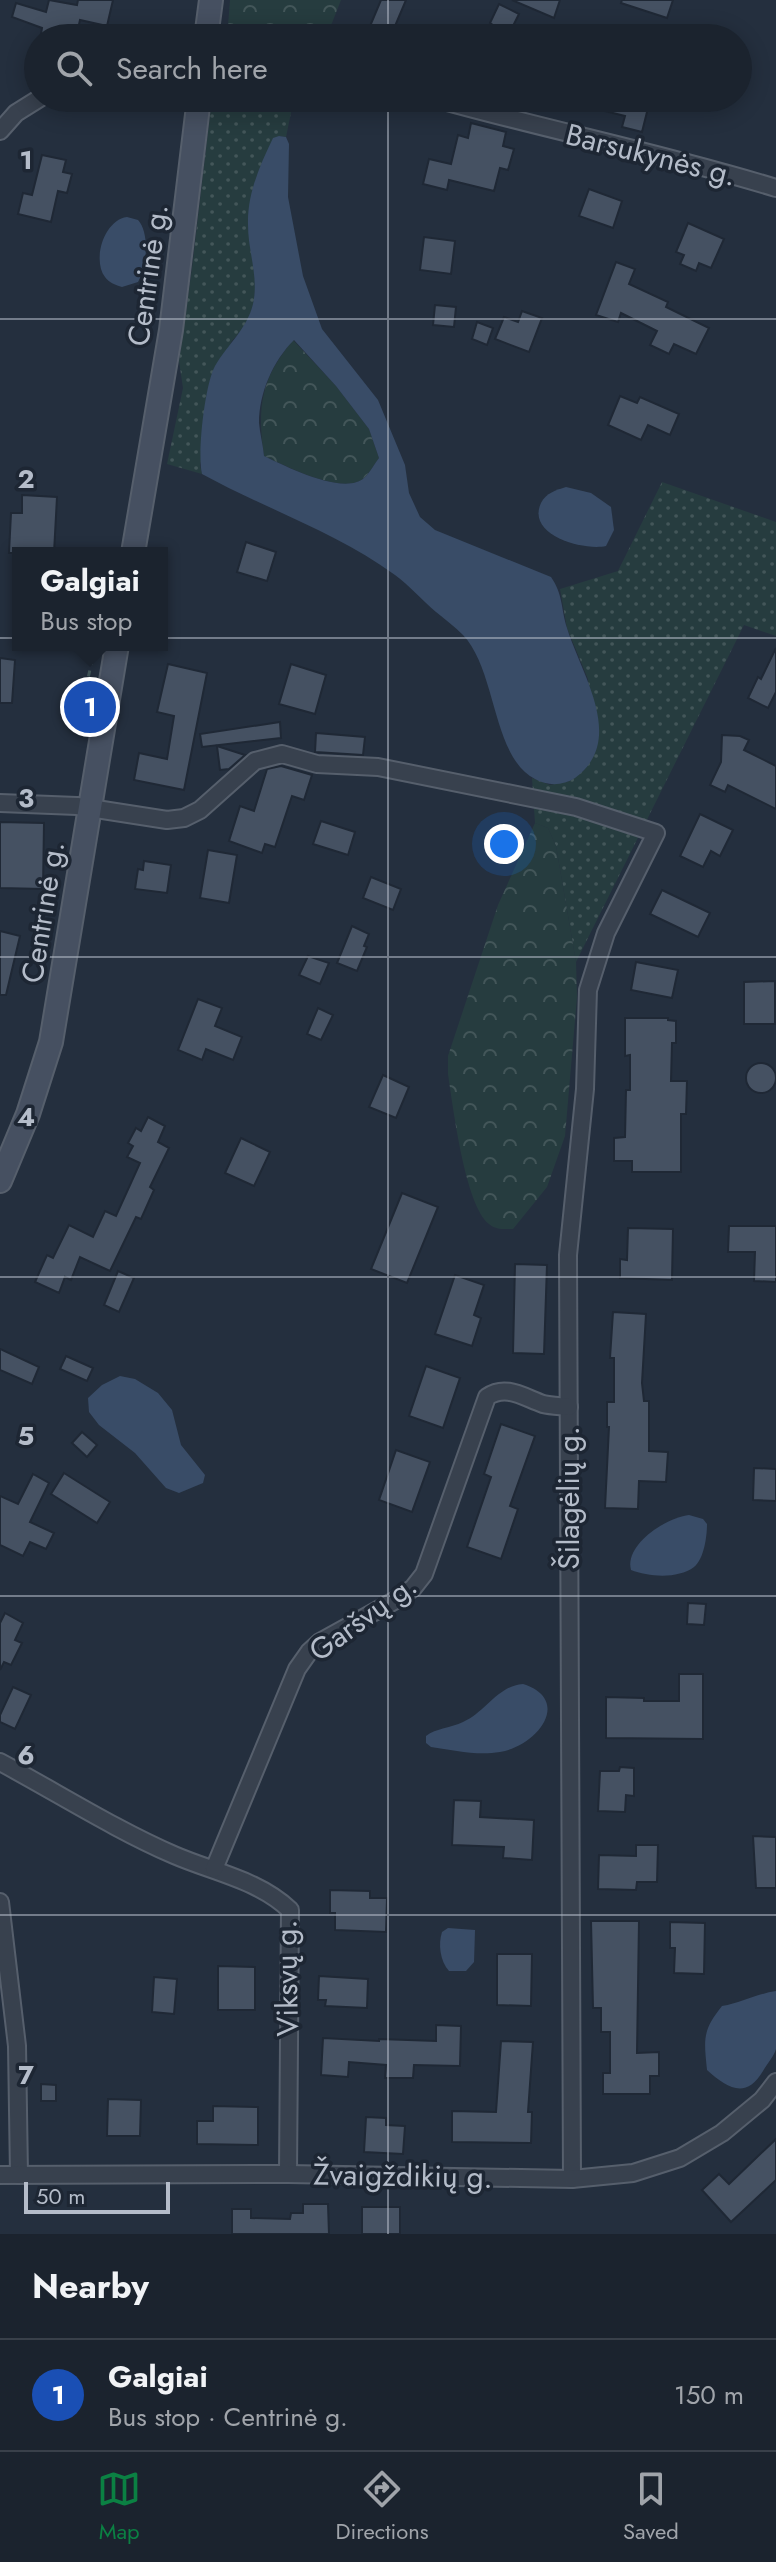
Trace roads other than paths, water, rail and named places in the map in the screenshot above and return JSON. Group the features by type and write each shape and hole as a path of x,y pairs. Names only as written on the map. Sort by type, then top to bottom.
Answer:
{"main road":[{"path":"208,24 211,0"},
{"name":"Centrinė g.","path":"134,547 171,330 197,112"},
{"name":"Centrinė g.","path":"0,1181 28,1114 51,1042 116,651"}],"street":[{"path":"0,131 24,108"},
{"name":"Barsukynės g.","path":"482,112 724,172 776,188"},
{"name":"Šilagėlių g.","path":"90,807 167,820 184,818 200,810 255,761 282,754 317,764 378,767 576,807 656,833 606,933 588,990 585,1089 568,1255 572,2179"},
{"path":"0,803 90,807"},
{"name":"Garšvų g.","path":"214,1869 297,1669 309,1652 320,1642 413,1588 424,1574 487,1397 507,1390 547,1405 569,1407"},
{"name":"Viksvų g.","path":"0,1762 174,1855 251,1884 290,1910 288,2174"},
{"path":"0,1902 17,2046 19,2175"},
{"name":"Žvaigždikių g.","path":"0,2175 288,2174 572,2179 633,2173 680,2158 722,2133 762,2100 776,2082"}],"water":[{"path":"286,137 289,144 288,197 303,276 322,329 378,400 405,465 409,493 420,517 435,530 551,577 555,583 567,628 596,706 599,726 598,745 590,763 570,781 545,783 521,768 502,733 474,651 460,632 400,579 325,533 202,474 201,435 211,375 246,321 253,304 255,284 248,213 255,180 273,138","holes":["294,340 336,386 369,429 379,458 364,478 355,483 329,482 264,456 259,423 262,400 274,368"]},
{"path":"127,217 138,220 142,226 146,250 138,282 122,287 105,277 101,270 100,251 112,225"},
{"path":"566,487 591,493 611,507 614,530 606,546 571,543 549,532 542,524 539,514 541,503 552,492"},
{"path":"120,1376 135,1379 158,1393 172,1410 181,1445 205,1475 203,1483 179,1493 166,1488 135,1453 99,1425 89,1412 88,1398 102,1385"},
{"path":"689,1515 703,1519 707,1524 703,1553 694,1567 680,1574 663,1576 631,1570 634,1551 641,1542 660,1526"},
{"path":"523,1684 538,1691 546,1701 547,1711 537,1732 526,1741 500,1752 483,1753 431,1747 426,1743 426,1736 430,1733 471,1718 506,1689"},
{"path":"448,1928 475,1930 474,1962 466,1971 449,1971 444,1962 441,1937"},
{"path":"776,1991 774,2054 750,2086 729,2086 707,2070 705,2043 711,2022 722,2006"}],"place":[{"name":"Galgiai","path":"90,707"}]}
